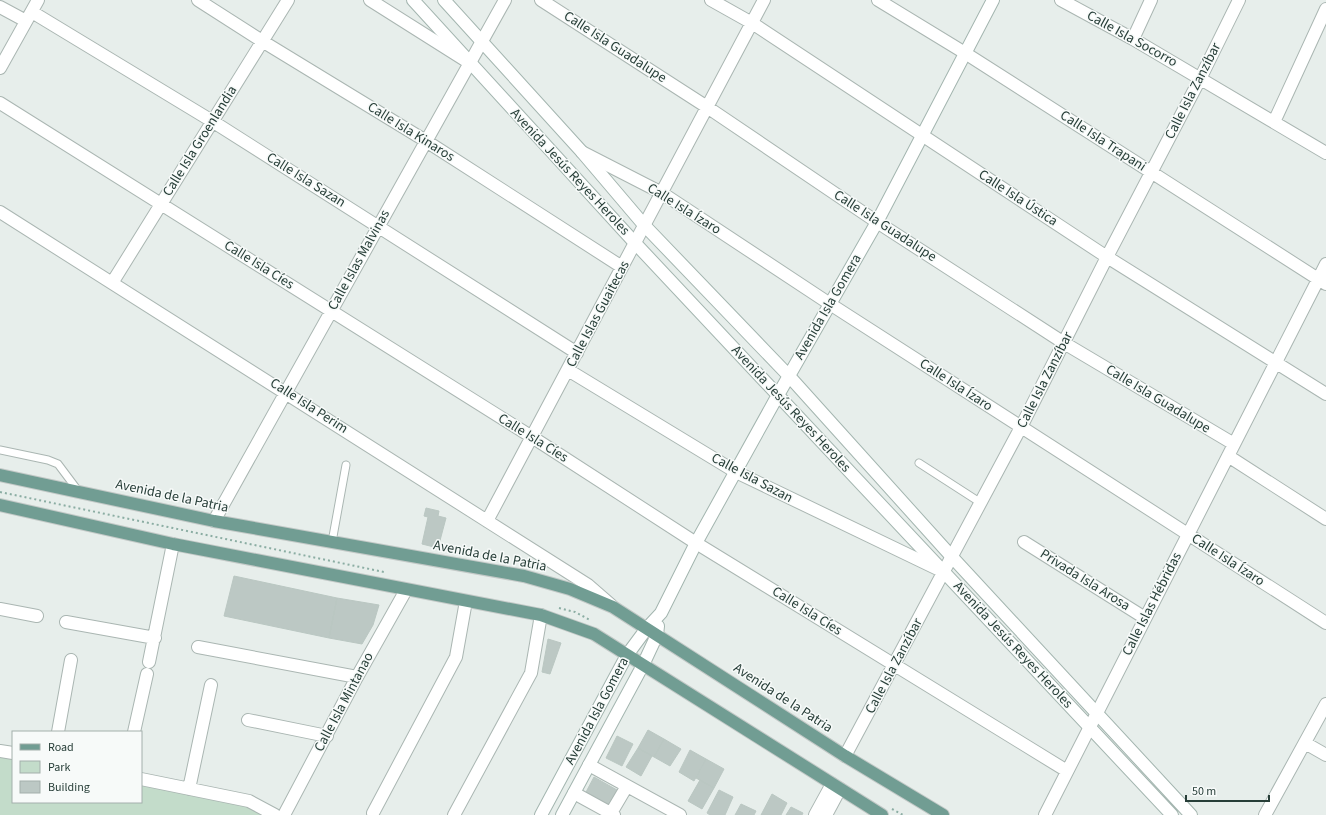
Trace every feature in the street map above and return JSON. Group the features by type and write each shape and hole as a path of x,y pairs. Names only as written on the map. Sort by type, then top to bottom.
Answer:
{"main road":[{"name":"Avenida de la Patria","path":"0,475 214,521 524,576 570,589 614,607 845,756 943,815"},
{"path":"0,505 173,544 406,590 541,614 594,634 882,815"}],"street":[{"path":"0,68 38,0"},
{"name":"Calle Isla Kinaros","path":"198,0 262,41 426,141 622,268"},
{"name":"Calle Isla Groenlandia","path":"112,283 288,0"},
{"path":"370,0 470,63"},
{"name":"Avenida Jesús Reyes Heroles","path":"413,0 635,242 1172,815"},
{"name":"Avenida Jesús Reyes Heroles","path":"444,0 582,152 644,225 789,376 952,557 1191,815"},
{"name":"Calle Islas Malvinas","path":"214,521 505,0"},
{"name":"Calle Isla Guadalupe","path":"541,0 707,107 877,222 1064,343 1234,444"},
{"name":"Calle Isla Ústica","path":"711,0 752,24 1107,257 1326,394"},
{"name":"Calle Islas Guaitecas","path":"487,521 764,0"},
{"name":"Calle Isla Trapani","path":"878,0 965,53 1322,281"},
{"name":"Avenida Isla Gomera","path":"562,815 643,665 652,631 696,543 778,395 877,222 993,0"},
{"name":"Calle Isla Socorro","path":"1061,0 1133,39 1326,153"},
{"path":"1133,39 1151,0"},
{"name":"Calle Isla Zanzíbar","path":"845,756 1021,427 1239,0"},
{"name":"Calle Isla Sazan","path":"0,6 29,16 212,121 577,353"},
{"path":"1274,122 1326,9"},
{"name":"Calle Isla Cíes","path":"0,103 532,437 696,543 1067,772"},
{"name":"Calle Isla Ízaro","path":"582,152 662,193 830,304 1326,623"},
{"name":"Calle Isla Perim","path":"0,212 286,392 588,585 614,607"},
{"name":"Calle Islas Hébridas","path":"1045,815 1275,362 1322,281 1326,264"},
{"name":"Calle Isla Sazan","path":"568,370 736,472 944,572"},
{"path":"1228,456 1326,519"},
{"name":"Privada Isla Arosa","path":"1024,542 1145,618"},
{"path":"134,731 155,638 173,544"},
{"name":"Calle Isla Mintanao","path":"284,815 357,677 406,590"},
{"path":"373,813 456,657 466,601"},
{"path":"0,609 37,616"},
{"path":"454,815 531,673 541,614"},
{"path":"66,622 155,638"},
{"name":"Avenida Isla Gomera","path":"541,815 627,655 652,631"},
{"path":"198,646 357,677"},
{"path":"58,731 72,660"},
{"path":"189,789 211,685"},
{"path":"1265,815 1326,704"},
{"path":"248,720 327,736"},
{"path":"1305,743 1326,755"},
{"path":"0,750 12,753"},
{"path":"589,765 680,815"},
{"path":"142,779 249,801 275,815"},
{"path":"574,793 612,814 627,786"},
{"path":"815,815 836,786"},
{"path":"826,815 836,786"}],"lane":[{"path":"0,450 48,460 58,464 79,492"},
{"path":"919,462 981,503"},
{"path":"332,542 346,465"}],"green space":[{"path":"0,757 12,759 12,803 142,803 142,784 247,805 265,815 0,815"}],"building":[{"path":"426,508 439,511 438,516 446,518 438,548 422,544 428,517 424,516"},
{"path":"234,576 337,598 329,638 224,616"},
{"path":"337,598 379,605 373,625 362,644 329,638"},
{"path":"548,639 561,643 550,674 542,672"},
{"path":"648,730 664,739 654,757 638,748"},
{"path":"617,736 633,744 622,766 606,758"},
{"path":"664,739 681,749 670,766 654,757"},
{"path":"638,748 652,756 641,776 626,767"},
{"path":"690,750 706,759 694,781 679,772"},
{"path":"706,759 724,769 714,788 696,778"},
{"path":"594,777 617,790 608,807 585,794"},
{"path":"700,780 714,788 702,809 688,801"},
{"path":"719,790 733,797 725,815 710,815 707,813"},
{"path":"772,794 787,803 781,815 761,815"},
{"path":"741,804 756,811 754,815 735,815"},
{"path":"791,807 803,813 802,815 786,815"}]}
